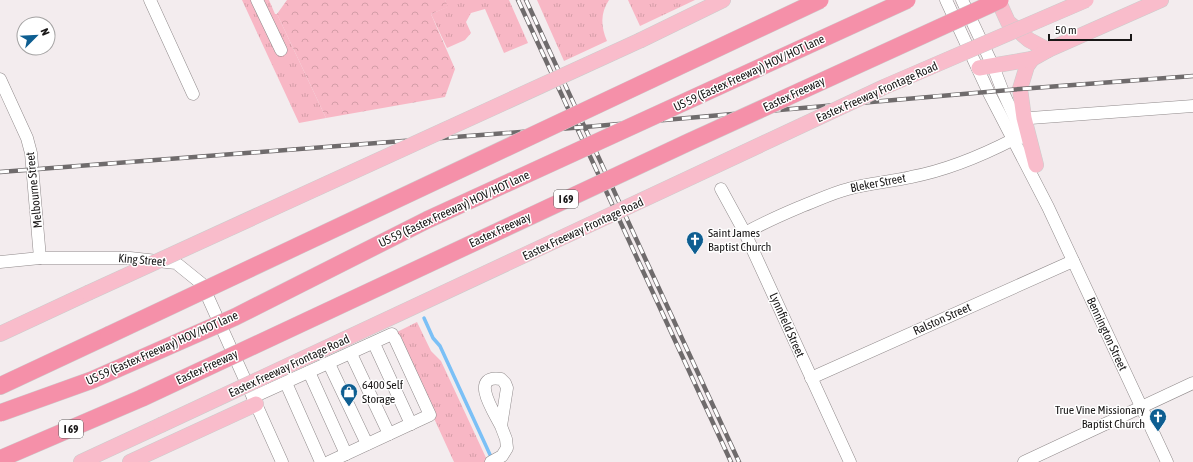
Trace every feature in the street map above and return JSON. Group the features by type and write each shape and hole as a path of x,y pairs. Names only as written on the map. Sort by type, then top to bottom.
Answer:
{"highway":[{"path":"0,386 820,0"},
{"name":"US 59 (Eastex Freeway) HOV/HOT lane","path":"0,413 92,380 234,317 427,220 907,0"},
{"name":"Eastex Freeway","path":"0,459 142,398 689,142 998,1"}],"main road":[{"path":"0,334 640,40 723,0"},
{"name":"Eastex Freeway Frontage Road","path":"81,462 884,88 1086,0"},
{"path":"978,68 1032,58 1161,0"},
{"path":"998,1 1008,22 1028,40 1048,50"},
{"path":"1032,58 1027,66 1020,89 1020,118 1036,165"},
{"path":"130,462 255,401"}],"street":[{"path":"150,0 193,94"},
{"path":"257,0 281,50"},
{"name":"Bennington Street","path":"946,0 989,93 1048,207 1167,462"},
{"path":"962,0 993,66 1003,92 1020,118 1192,108"},
{"name":"Melbourne Street","path":"0,79 27,138 31,153 40,258"},
{"name":"Bleker Street","path":"745,232 788,212 848,189 874,182 910,177 941,170 969,160 1014,139"},
{"name":"Bennington Street","path":"1036,165 1048,207"},
{"name":"Lynnfield Street","path":"721,189 745,232 850,462"},
{"name":"King Street","path":"0,262 40,258 130,258 176,263 202,284 282,462"},
{"name":"Ralston Street","path":"811,378 1073,261"},
{"path":"255,401 309,372 394,337 430,415 329,462"},
{"path":"376,348 411,424"},
{"path":"354,358 388,434"},
{"path":"331,368 367,444"},
{"path":"309,372 346,454"},
{"path":"286,383 321,462"},
{"path":"1024,462 1193,383"},
{"path":"491,462 502,456 507,448 506,439 501,426"}],"green space":[{"path":"242,0 269,0 326,118 299,123"},
{"path":"287,0 445,0 448,7 431,14 455,69 445,97 326,118 277,14"},
{"path":"445,0 509,0 528,43 504,53 485,9 471,13 466,22 471,33 465,40 447,48 431,14 447,7"},
{"path":"537,0 609,0 604,10 602,20 607,41 564,61"},
{"path":"628,0 695,0 640,26"},
{"path":"417,322 431,351 441,361 488,462 454,462 395,333"}],"waterway":[{"path":"424,318 433,338 440,346 492,459"}],"railway":[{"path":"518,0 731,462"},
{"path":"526,0 739,462"},
{"path":"0,172 585,127 1020,89 1193,76"}],"place":[{"name":"Saint James Baptist Church","path":"695,255"},
{"name":"6400 Self Storage","path":"349,407"},
{"name":"True Vine Missionary Baptist Church","path":"1158,432"}]}
